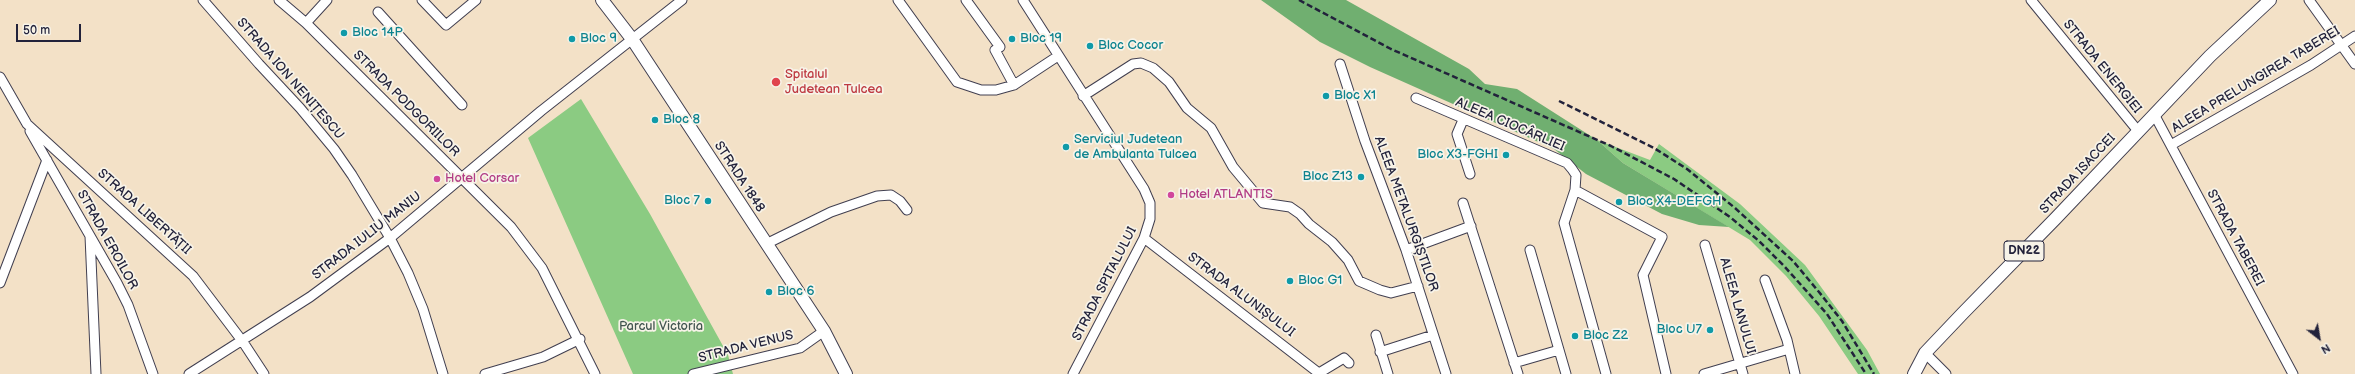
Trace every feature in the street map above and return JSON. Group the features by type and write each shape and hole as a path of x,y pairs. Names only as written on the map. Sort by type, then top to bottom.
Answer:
{"main road":[{"name":"STRADA 1848","path":"602,0 632,39 824,331 846,374"},
{"name":"STRADA ISACCEI","path":"1914,374 1925,353 2210,56 2270,0"}],"street":[{"name":"STRADA ION NENIȚESCU","path":"203,0 334,148 390,238 423,309 443,374"},
{"name":"STRADA PODGORIILOR","path":"279,0 306,23 511,228 542,268 580,339 595,374"},
{"path":"306,23 327,0"},
{"path":"422,0 446,25 476,0"},
{"name":"STRADA IULIU MANIU","path":"189,374 243,342 310,297 390,238 541,111 682,0"},
{"path":"898,0 957,82 981,90 996,90 1014,85 1058,56"},
{"path":"966,0 1000,47 995,50 1014,85"},
{"name":"STRADA SPITALULUI","path":"1023,0 1082,96 1144,189 1150,203 1150,220 1144,238 1073,374"},
{"name":"STRADA ENERGIEI","path":"2031,0 2138,131"},
{"path":"2309,0 2355,64"},
{"path":"378,12 462,105"},
{"name":"ALEEA PRELUNGIREA TABEREI","path":"2171,145 2342,46 2355,36"},
{"path":"1082,96 1133,64 1141,63 1153,68 1165,77 1187,108 1211,128 1234,167 1263,203 1295,210 1309,224 1332,242 1348,260 1359,281 1391,293 1418,286"},
{"name":"ALEEA METALURGIȘTILOR","path":"1340,64 1366,141 1406,250 1446,374"},
{"name":"STRADA LIBERTĂȚII","path":"0,77 27,124 193,276 243,342 264,374"},
{"name":"ALEEA CIOCÂRLIEI","path":"1416,98 1462,120 1567,163 1576,175 1575,190 1564,223 1606,374"},
{"name":"STRADA TABEREI","path":"2154,114 2293,374"},
{"path":"1462,120 1457,134 1470,174"},
{"name":"STRADA EROILOR","path":"27,124 128,305 153,374"},
{"path":"0,283 46,160"},
{"path":"1575,190 1662,237 1643,275 1666,374"},
{"path":"766,244 831,212 877,196 891,196 900,201 906,210"},
{"path":"1463,203 1518,374"},
{"path":"1406,250 1471,226"},
{"path":"90,235 96,374"},
{"name":"STRADA ALUNIȘULUI","path":"1144,238 1320,373"},
{"name":"ALEEA LANULUI","path":"1705,245 1743,374"},
{"path":"1530,250 1566,374"},
{"path":"1765,280 1789,349 1795,374"},
{"name":"STRADA VENUS","path":"693,374 800,348 824,331"},
{"path":"1376,335 1388,374"},
{"path":"1380,352 1433,335"},
{"path":"485,374 505,372 543,357 580,339"},
{"path":"1704,374 1789,349"},
{"path":"1514,363 1559,350"},
{"path":"1925,353 1944,369 1946,374"},
{"path":"1320,373 1344,358 1349,363"}],"green space":[{"path":"1261,0 1346,0 1469,69 1485,84 1517,89 1597,140 1623,163 1729,227 1699,225 1662,214 1586,174 1554,149 1370,67 1320,42"},
{"name":"Parcul Victoria","path":"581,99 650,214 728,355 733,374 633,374 528,138"},
{"path":"1597,140 1650,160 1659,144 1740,204 1805,265 1867,350 1880,374 1858,374 1819,316 1786,276 1750,240 1623,163"}],"railway":[{"path":"1299,0 1391,49 1611,146 1674,179 1730,217 1759,241 1785,267 1827,314 1866,374"},
{"path":"1559,101 1654,148 1687,169 1735,208 1793,261 1819,292 1842,321 1874,374"}],"place":[{"name":"Bloc 14P","path":"344,33"},
{"name":"Bloc 9","path":"572,39"},
{"name":"Bloc 19","path":"1012,39"},
{"name":"Bloc Cocor","path":"1090,46"},
{"name":"Spitalul Judetean Tulcea","path":"776,82"},
{"name":"Bloc X1","path":"1326,96"},
{"name":"Bloc 8","path":"655,120"},
{"name":"Serviciul Judetean de Ambulanta Tulcea","path":"1066,147"},
{"name":"Bloc X3-FGHI","path":"1506,155"},
{"name":"Bloc Z13","path":"1361,177"},
{"name":"Hotel Corsar","path":"437,179"},
{"name":"Hotel ATLANTIS","path":"1171,195"},
{"name":"Bloc 7","path":"708,201"},
{"name":"Bloc X4-DEFGH","path":"1619,202"},
{"name":"Bloc G1","path":"1290,281"},
{"name":"Bloc 6","path":"769,292"},
{"name":"Bloc U7","path":"1710,330"},
{"name":"Bloc Z2","path":"1575,336"}]}
